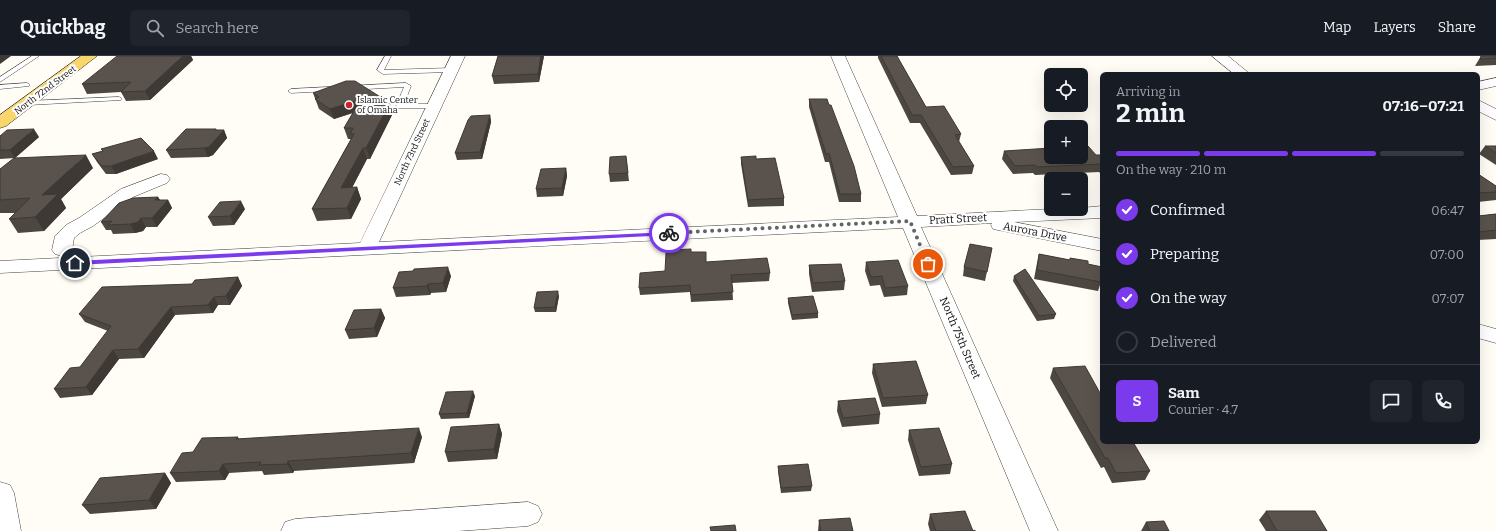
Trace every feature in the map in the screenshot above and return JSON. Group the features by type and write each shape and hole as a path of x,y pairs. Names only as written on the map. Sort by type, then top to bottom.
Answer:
{"main road":[{"name":"North 72nd Street","path":"4,102 68,56"},
{"name":"North 72nd Street","path":"0,124 90,56"}],"street":[{"name":"North 75th Street","path":"838,56 1044,531"},
{"path":"1219,56 1240,72"},
{"name":"North 73rd Street","path":"367,248 454,63"},
{"path":"1480,86 1496,82"},
{"path":"1480,106 1496,115"},
{"path":"45,265 62,250 82,237 89,229 86,222 101,210 127,193 161,179"},
{"name":"Pratt Street","path":"0,267 1100,212"},
{"name":"Aurora Drive","path":"968,219 1100,245"},
{"path":"1480,332 1496,336"},
{"path":"0,493 7,531"},
{"path":"295,531 528,514"}],"lane":[{"path":"0,80 36,56"},
{"path":"388,56 380,70 383,72 454,63"},
{"path":"291,91 406,85 408,86 400,106 434,106"},
{"path":"0,87 27,86"},
{"path":"28,103 119,99"}],"building":[{"path":"117,56 183,56 145,91 121,92 131,82 82,84"},
{"path":"498,56 541,56 538,74 492,76"},
{"path":"881,56 897,56 926,107 944,106 961,134 955,135 974,166 953,167 921,115 912,115"},
{"path":"1481,56 1496,56 1496,58 1480,59"},
{"path":"346,81 355,81 390,103 366,148 363,148 341,188 357,187 347,208 312,209 354,134 350,134 353,128 344,128 361,99 330,109 315,99 319,97 313,93"},
{"path":"809,99 827,99 829,105 831,105 854,166 861,194 840,194 829,153 826,154"},
{"path":"490,115 480,152 455,153 471,116"},
{"path":"34,129 10,150 0,150 0,136 7,130"},
{"path":"186,129 224,130 209,147 166,150"},
{"path":"141,138 154,151 111,166 102,166 92,154 103,151 101,149"},
{"path":"1088,146 1096,155 1100,155 1100,164 1037,167 1035,165 1015,166 1004,151 1044,148 1044,164 1088,164"},
{"path":"1485,146 1496,146 1496,153"},
{"path":"86,155 42,195 58,194 35,217 9,219 30,198 0,200 0,169 14,158"},
{"path":"626,156 628,173 609,174 610,157"},
{"path":"756,156 756,159 775,158 784,198 748,200 741,157"},
{"path":"566,168 562,188 536,189 541,169"},
{"path":"1480,175 1496,186 1496,192 1480,193"},
{"path":"158,197 155,200 168,200 152,218 141,218 138,222 130,224 108,225 112,221 101,222 119,203 133,198"},
{"path":"241,201 230,216 208,217 220,202"},
{"path":"1496,214 1496,230 1480,232 1480,216"},
{"path":"970,244 992,248 987,272 964,267"},
{"path":"691,249 691,252 706,252 706,262 767,258 770,273 731,275 733,292 691,295 690,285 639,288 640,273 665,271 666,253 669,253 669,250"},
{"path":"1039,254 1070,260 1070,258 1088,261 1088,264 1100,267 1100,282 1037,270"},
{"path":"898,260 908,286 885,288 882,276 871,277 866,262"},
{"path":"841,264 845,281 813,283 809,265"},
{"path":"448,267 443,283 428,284 427,286 393,288 399,272 413,271 414,269"},
{"path":"1025,269 1056,314 1039,316 1014,276"},
{"path":"238,277 226,296 214,297 208,305 171,307 138,349 113,350 86,387 54,389 70,368 80,367 111,326 79,314 102,287 192,284 195,280"},
{"path":"558,291 555,307 534,308 537,292"},
{"path":"813,296 818,313 792,315 788,298"},
{"path":"381,309 374,328 345,330 354,310"},
{"path":"916,361 928,395 883,398 873,364"},
{"path":"1085,366 1100,393 1100,444 1134,444 1150,471 1116,473 1108,458 1105,458 1053,368"},
{"path":"473,391 467,413 439,414 446,392"},
{"path":"875,398 880,414 843,418 838,401"},
{"path":"499,424 494,449 445,452 451,427"},
{"path":"419,428 411,453 288,461 287,464 259,465 261,462 223,464 219,471 170,473 182,453 193,452 202,438 238,437 236,439"},
{"path":"939,428 952,464 921,467 909,430"},
{"path":"808,464 812,486 781,488 778,466"},
{"path":"165,473 149,500 82,505 100,478"},
{"path":"965,511 973,531 936,531 930,514"},
{"path":"1266,511 1315,511 1327,531 1277,531"},
{"path":"850,518 853,531 821,531 819,520"},
{"path":"1164,521 1169,531 1150,531 1146,522"},
{"path":"735,525 736,531 711,531 710,527"}],"way so far":[{"path":"669,233 910,221 928,264"}],"place":[{"name":"Islamic Center of Omaha","path":"349,105"}],"route":[{"path":"75,263 669,233"}]}
